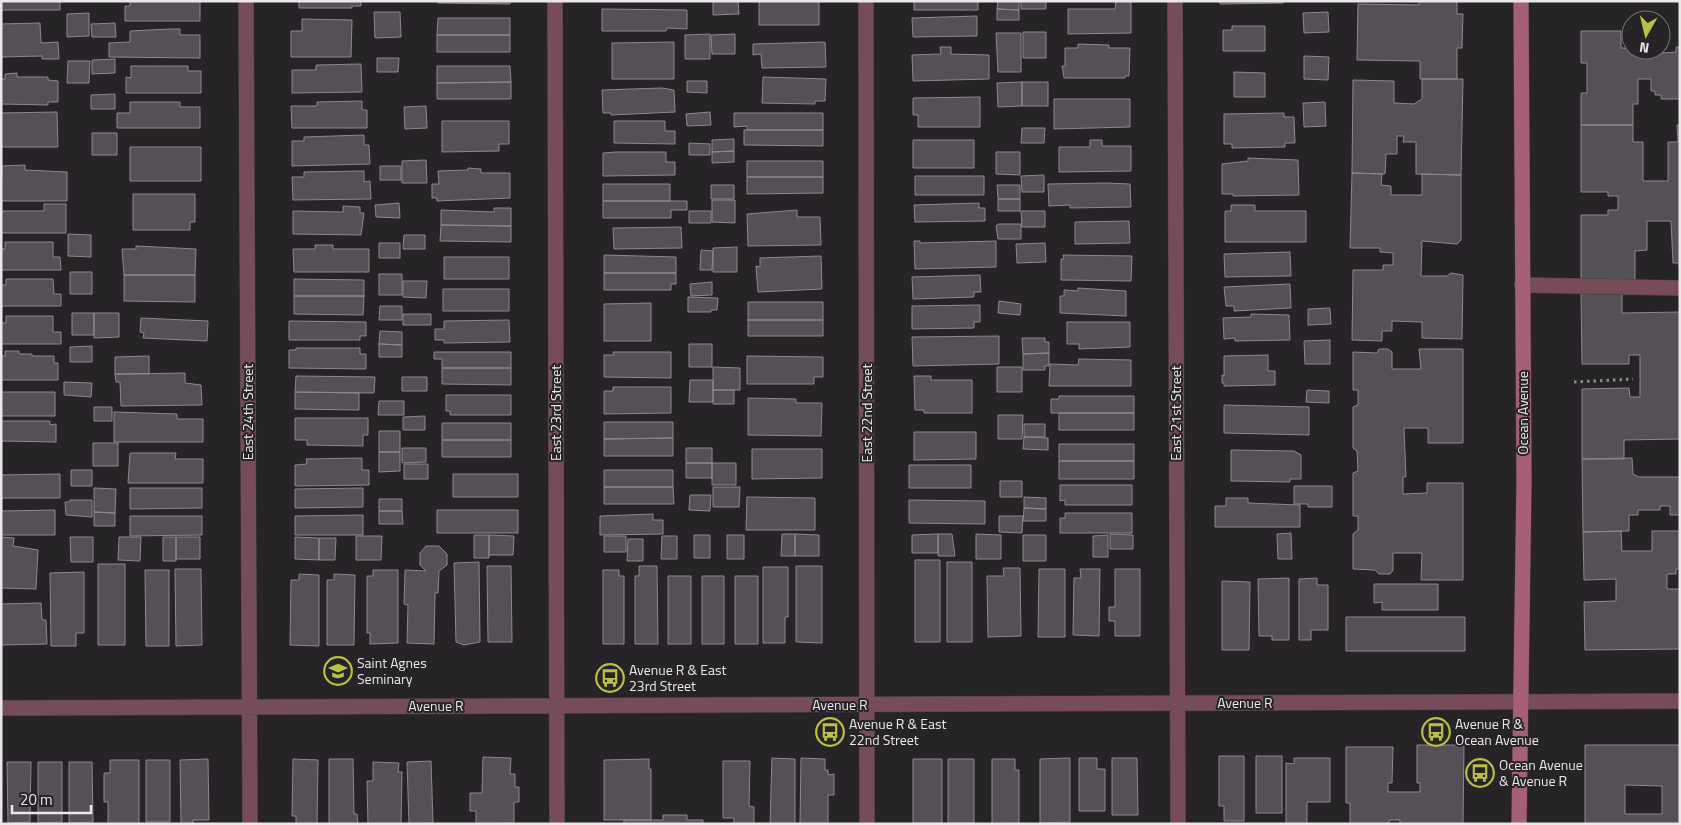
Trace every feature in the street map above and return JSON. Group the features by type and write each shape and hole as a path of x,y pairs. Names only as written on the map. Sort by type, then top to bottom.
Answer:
{"main road":[{"name":"Ocean Avenue","path":"1519,824 1524,481 1521,1"}],"street":[{"name":"East 24th Street","path":"246,1 250,824"},
{"name":"East 23rd Street","path":"555,1 557,824"},
{"name":"East 22nd Street","path":"866,1 868,824"},
{"name":"East 21st Street","path":"1175,1 1178,824"},
{"path":"1522,285 1680,288"},
{"name":"Avenue R","path":"1,708 1680,701"}],"path":[{"path":"1574,382 1633,379"}],"building":[{"path":"1,1 60,1 60,10 1,10"},
{"path":"130,1 200,1 200,21 125,21 125,6 130,6"},
{"path":"299,1 361,1 361,6 352,6 352,8 299,8"},
{"path":"438,1 510,1 510,4 438,3"},
{"path":"713,1 738,1 739,14 713,15"},
{"path":"759,1 819,1 819,25 759,25"},
{"path":"914,1 978,1 978,10 914,10"},
{"path":"998,1 1019,1 1019,10 997,9"},
{"path":"1021,1 1046,1 1046,9 1021,9"},
{"path":"1116,1 1131,1 1131,33 1068,34 1068,9 1115,9"},
{"path":"1220,1 1283,1 1283,3 1220,4"},
{"path":"1419,1 1457,1 1457,14 1463,14 1462,48 1457,48 1457,79 1420,79 1420,61 1357,60 1358,4 1419,5"},
{"path":"602,9 687,10 687,29 667,28 666,31 602,31"},
{"path":"997,9 1019,10 1019,20 997,20"},
{"path":"374,12 400,12 401,37 375,38"},
{"path":"1328,12 1329,32 1304,33 1303,13"},
{"path":"89,13 89,36 67,37 67,14"},
{"path":"977,16 977,36 913,37 912,18"},
{"path":"438,18 510,18 510,35 437,35"},
{"path":"302,19 352,20 351,57 291,57 291,31 302,31"},
{"path":"40,23 41,43 58,42 59,59 42,59 42,56 1,57 1,24"},
{"path":"115,23 116,37 92,37 91,24"},
{"path":"1232,26 1265,26 1265,51 1223,51 1223,30 1232,30"},
{"path":"180,29 180,35 200,35 200,58 109,57 109,43 130,42 130,31"},
{"path":"1581,31 1621,31 1621,60 1671,60 1671,52 1676,52 1676,47 1680,47 1680,99 1661,99 1661,95 1655,95 1655,91 1651,91 1651,79 1638,79 1638,104 1633,104 1633,125 1581,125 1581,93 1587,93 1587,63 1581,63"},
{"path":"1023,32 1046,32 1046,58 1023,58"},
{"path":"996,33 1021,33 1021,72 998,72"},
{"path":"710,34 710,59 685,59 685,35"},
{"path":"735,34 735,54 712,54 711,35"},
{"path":"437,35 510,35 510,52 437,52"},
{"path":"674,42 674,79 612,79 612,43"},
{"path":"825,42 826,67 762,68 761,54 753,55 753,44"},
{"path":"1078,44 1109,45 1109,48 1130,48 1129,76 1125,76 1125,78 1064,78 1062,66 1065,66 1065,48 1078,48"},
{"path":"940,47 951,47 951,54 989,55 989,79 913,81 912,55 941,54"},
{"path":"1304,56 1329,57 1328,80 1304,79"},
{"path":"377,58 399,58 398,72 377,72"},
{"path":"115,59 115,73 92,74 92,60"},
{"path":"68,61 90,61 89,83 67,83"},
{"path":"361,64 362,92 292,93 292,70 316,70 316,65"},
{"path":"131,66 188,66 188,71 201,71 201,93 126,93 126,77 131,78"},
{"path":"437,66 510,66 511,82 437,83"},
{"path":"1234,72 1265,73 1265,97 1234,97"},
{"path":"17,73 17,77 48,77 48,80 58,81 58,102 48,102 48,105 1,104 1,79 5,79 5,74"},
{"path":"763,77 826,79 825,101 815,101 815,104 762,103"},
{"path":"1422,79 1463,79 1461,175 1416,174 1416,142 1403,142 1404,136 1397,136 1397,154 1386,154 1385,174 1352,173 1353,80 1394,81 1394,103 1414,104 1422,99"},
{"path":"687,81 707,81 707,93 687,92"},
{"path":"511,82 511,99 437,99 437,83"},
{"path":"1022,82 1048,82 1048,106 1022,106"},
{"path":"1022,82 1022,106 998,107 997,83"},
{"path":"662,88 674,90 675,112 611,115 611,113 603,113 602,90"},
{"path":"115,94 115,109 91,109 91,95"},
{"path":"980,97 980,127 918,127 918,115 913,115 913,98"},
{"path":"1054,99 1130,99 1130,127 1054,129"},
{"path":"362,101 362,110 367,110 367,128 292,128 291,106 317,106 317,102"},
{"path":"130,102 180,102 180,107 200,107 200,128 117,128 117,113 130,113"},
{"path":"1325,102 1326,126 1304,127 1303,103"},
{"path":"426,106 427,128 405,129 404,107"},
{"path":"57,112 58,147 1,147 1,113"},
{"path":"710,112 711,125 687,126 686,114"},
{"path":"734,113 823,113 823,130 747,130 747,126 734,127"},
{"path":"1284,113 1284,117 1294,117 1295,143 1285,143 1285,147 1232,148 1232,144 1224,144 1224,114"},
{"path":"442,121 509,121 509,144 499,144 499,151 442,152"},
{"path":"614,121 665,121 665,131 675,131 675,144 614,143"},
{"path":"1581,125 1633,125 1633,142 1643,142 1643,181 1668,181 1668,142 1678,142 1677,125 1680,125 1680,280 1679,263 1673,263 1671,221 1647,221 1647,250 1635,251 1635,280 1581,280 1581,215 1608,215 1608,210 1618,210 1618,196 1608,196 1608,192 1581,192"},
{"path":"1022,128 1045,128 1044,143 1021,143"},
{"path":"744,130 823,130 823,146 744,145"},
{"path":"92,133 117,133 117,155 92,155"},
{"path":"364,135 364,145 369,145 370,164 292,166 292,141 304,141 304,137"},
{"path":"734,139 734,151 712,152 712,140"},
{"path":"913,140 974,140 974,168 913,168"},
{"path":"1090,140 1102,140 1102,146 1131,146 1131,171 1059,172 1059,147 1090,147"},
{"path":"689,143 710,144 710,155 689,155"},
{"path":"130,147 201,147 201,181 130,181"},
{"path":"734,151 734,162 712,163 712,152"},
{"path":"666,152 666,162 675,162 675,175 603,176 603,153"},
{"path":"996,152 1020,152 1020,175 996,174"},
{"path":"1248,158 1298,160 1299,195 1233,196 1233,194 1222,194 1222,164 1248,161"},
{"path":"426,160 427,183 402,183 402,161"},
{"path":"747,161 823,161 823,177 747,177"},
{"path":"25,165 25,170 67,172 67,201 1,201 2,166"},
{"path":"380,166 401,166 401,180 380,180"},
{"path":"468,168 481,169 481,173 510,173 510,198 437,201 437,198 432,198 432,184 439,184 438,171 468,170"},
{"path":"364,171 364,182 370,181 371,199 293,200 292,177 304,177 304,172"},
{"path":"1352,173 1382,174 1381,185 1391,186 1391,195 1422,195 1422,174 1461,175 1461,240 1457,244 1422,241 1421,276 1447,276 1451,273 1463,275 1462,339 1422,338 1422,322 1392,321 1392,331 1382,331 1382,341 1352,340 1353,270 1383,270 1383,265 1393,265 1393,253 1380,252 1380,248 1350,248"},
{"path":"1044,175 1044,192 1022,192 1021,176"},
{"path":"915,176 984,176 984,195 915,195"},
{"path":"747,177 823,177 823,193 747,194"},
{"path":"603,184 670,184 670,201 603,201"},
{"path":"1048,184 1130,184 1131,207 1070,208 1070,205 1049,206"},
{"path":"711,185 734,185 734,199 711,199"},
{"path":"997,185 1020,185 1020,199 998,199"},
{"path":"133,194 195,194 195,222 190,222 190,230 133,230"},
{"path":"998,199 1020,199 1020,211 998,211"},
{"path":"712,200 735,200 735,223 712,222"},
{"path":"603,201 687,201 687,210 671,210 671,218 603,218"},
{"path":"399,203 400,218 376,217 375,205"},
{"path":"979,203 979,208 985,208 985,221 915,222 914,205"},
{"path":"44,204 66,204 66,233 1,233 1,211 44,211"},
{"path":"1231,205 1255,205 1255,211 1306,211 1306,242 1225,242 1225,211 1231,211"},
{"path":"343,206 360,207 360,213 364,213 361,235 293,234 293,211 343,212"},
{"path":"494,208 511,208 511,226 441,225 441,210 494,212"},
{"path":"797,210 797,217 820,217 821,245 748,246 747,214"},
{"path":"689,211 711,211 711,223 689,223"},
{"path":"1021,211 1045,211 1045,227 1022,227"},
{"path":"1129,221 1130,243 1075,244 1075,222"},
{"path":"998,224 1021,224 1021,239 998,239 996,226"},
{"path":"441,225 511,226 511,242 440,241"},
{"path":"681,227 682,248 614,249 613,228"},
{"path":"68,234 91,235 91,257 68,256"},
{"path":"404,235 425,235 425,249 403,249"},
{"path":"914,241 920,241 920,243 996,241 996,267 915,269"},
{"path":"5,242 53,242 53,257 60,257 61,270 1,270 1,249 5,249"},
{"path":"379,243 400,243 400,258 379,258"},
{"path":"1045,243 1046,262 1017,263 1016,244"},
{"path":"315,245 333,245 333,249 369,249 369,272 294,272 293,249 315,249"},
{"path":"136,246 196,249 195,275 124,275 122,249 136,249"},
{"path":"737,247 737,272 713,272 713,248"},
{"path":"701,250 713,251 712,270 700,270"},
{"path":"1290,252 1291,276 1225,277 1224,254"},
{"path":"604,255 676,257 676,273 604,273"},
{"path":"1063,255 1132,256 1131,281 1061,280 1061,259 1064,259"},
{"path":"821,256 822,289 758,292 756,266 760,267 760,258"},
{"path":"444,257 509,257 509,279 444,279"},
{"path":"70,272 92,272 92,294 70,294"},
{"path":"604,273 676,273 676,284 671,284 671,290 604,290"},
{"path":"379,274 402,274 402,295 379,295"},
{"path":"124,275 195,275 195,302 124,301"},
{"path":"980,275 981,292 974,292 974,297 913,299 912,277"},
{"path":"6,279 53,279 54,294 61,294 61,306 1,306 1,285 6,285"},
{"path":"294,279 364,280 364,296 294,296"},
{"path":"403,281 427,281 426,298 403,297"},
{"path":"712,282 712,295 691,296 690,284"},
{"path":"1290,284 1291,308 1234,311 1234,306 1226,306 1224,287"},
{"path":"1078,288 1126,291 1126,316 1060,313 1060,296 1064,296 1064,290 1078,291"},
{"path":"443,289 509,289 509,311 443,311"},
{"path":"1622,292 1622,313 1680,312 1680,439 1624,440 1624,459 1582,459 1582,389 1629,388 1630,397 1640,397 1640,355 1629,355 1629,364 1582,364 1581,293"},
{"path":"294,296 364,296 363,315 294,314"},
{"path":"688,297 718,298 717,310 711,310 711,312 688,312"},
{"path":"999,301 1021,304 1020,315 998,313"},
{"path":"748,302 823,302 823,320 748,320"},
{"path":"651,303 651,341 604,341 604,304"},
{"path":"980,305 980,322 974,322 974,328 912,329 912,306"},
{"path":"380,306 402,306 402,320 379,320"},
{"path":"1330,308 1331,324 1308,325 1308,309"},
{"path":"72,313 94,313 94,335 72,335"},
{"path":"94,313 119,313 119,337 94,338"},
{"path":"403,314 431,314 431,325 403,325"},
{"path":"1251,314 1289,315 1290,340 1235,341 1235,338 1224,339 1223,318 1251,317"},
{"path":"6,316 53,316 53,332 61,332 61,344 1,344 1,323 6,323"},
{"path":"141,318 208,321 207,341 143,338 144,333 140,332"},
{"path":"509,320 510,342 444,343 444,340 435,340 435,329 444,329 444,321"},
{"path":"748,320 823,320 823,336 748,336"},
{"path":"289,321 366,322 366,336 360,336 360,340 289,340"},
{"path":"1067,322 1130,322 1130,347 1079,349 1079,344 1067,344"},
{"path":"380,331 402,332 402,345 379,344"},
{"path":"999,336 999,364 913,366 912,337"},
{"path":"1022,338 1045,338 1045,342 1049,342 1049,353 1023,354"},
{"path":"1330,340 1330,364 1305,364 1304,341"},
{"path":"379,344 402,345 402,357 379,357"},
{"path":"689,344 712,344 712,367 689,367"},
{"path":"92,346 92,362 70,362 70,347"},
{"path":"296,348 360,348 360,354 366,354 366,369 289,368 289,350 296,350"},
{"path":"1379,349 1388,349 1392,352 1392,369 1421,369 1419,349 1463,349 1463,443 1428,443 1428,428 1404,428 1406,477 1403,477 1403,494 1427,493 1427,483 1463,483 1463,580 1421,580 1422,553 1393,553 1393,570 1390,574 1379,574 1375,570 1353,569 1353,534 1358,530 1358,516 1353,516 1353,473 1358,471 1357,451 1353,448 1353,407 1358,405 1358,390 1353,390 1353,352 1377,353"},
{"path":"5,351 19,351 19,354 32,354 32,356 54,356 54,363 58,363 58,380 1,380 1,356 5,356"},
{"path":"434,352 511,352 511,368 442,368 442,359 434,359"},
{"path":"613,352 671,352 671,378 604,377 604,355 614,355"},
{"path":"1049,353 1049,366 1045,366 1045,370 1023,370 1023,354"},
{"path":"1268,355 1268,371 1275,371 1275,385 1224,386 1224,383 1222,383 1224,356"},
{"path":"149,356 149,374 115,374 115,357"},
{"path":"747,356 823,357 823,377 814,377 814,384 747,384"},
{"path":"1079,359 1131,360 1131,386 1049,386 1050,364 1078,365"},
{"path":"713,367 740,368 740,390 713,390"},
{"path":"997,367 1022,367 1022,392 997,392"},
{"path":"442,368 511,368 511,385 442,384"},
{"path":"185,373 185,383 201,385 202,405 121,406 120,382 116,382 115,374"},
{"path":"296,376 375,377 374,393 295,392"},
{"path":"914,376 931,376 931,380 972,380 972,413 924,413 924,410 915,410"},
{"path":"402,377 427,377 427,391 402,391"},
{"path":"690,380 713,380 713,402 689,402"},
{"path":"64,382 92,383 91,397 64,395"},
{"path":"613,387 671,387 671,413 604,414 604,391 613,391"},
{"path":"713,390 734,390 734,404 713,404"},
{"path":"1307,390 1329,391 1329,403 1306,402"},
{"path":"1,392 55,392 55,416 1,416"},
{"path":"295,392 359,393 359,410 295,409"},
{"path":"446,395 511,395 511,415 450,415 450,411 446,411"},
{"path":"1059,396 1134,396 1134,413 1051,413 1051,399 1059,399"},
{"path":"748,398 796,399 796,403 822,403 821,436 748,435"},
{"path":"379,401 404,401 404,415 378,415"},
{"path":"1224,405 1309,407 1309,435 1224,433"},
{"path":"94,407 112,407 112,421 94,421"},
{"path":"114,412 177,414 177,419 203,419 203,442 114,442"},
{"path":"1059,413 1134,413 1134,430 1059,430"},
{"path":"998,415 1023,415 1022,439 998,439"},
{"path":"425,416 425,430 403,430 403,417"},
{"path":"295,418 368,418 368,435 363,435 363,446 307,445 307,440 295,440"},
{"path":"1,421 50,421 50,425 56,424 56,442 1,441"},
{"path":"604,422 673,422 673,438 604,439"},
{"path":"442,423 511,423 511,440 442,440"},
{"path":"1024,424 1045,424 1045,437 1024,437"},
{"path":"379,431 400,431 400,452 379,452"},
{"path":"914,432 976,432 976,459 914,460"},
{"path":"1024,437 1048,438 1048,450 1023,449"},
{"path":"673,438 673,456 604,456 604,439"},
{"path":"442,440 511,440 511,457 442,457"},
{"path":"93,443 118,443 118,466 93,466"},
{"path":"1059,444 1134,444 1134,461 1059,461"},
{"path":"402,448 426,448 426,462 402,463"},
{"path":"686,448 712,448 712,463 686,463"},
{"path":"752,449 822,449 822,478 752,479"},
{"path":"1231,450 1294,451 1301,455 1301,479 1290,479 1290,482 1231,481"},
{"path":"379,452 400,452 400,471 379,472"},
{"path":"130,453 176,453 175,459 203,459 203,483 128,483"},
{"path":"362,458 362,470 369,470 369,485 295,486 295,465 307,464 306,459"},
{"path":"1632,458 1633,474 1639,477 1680,477 1680,515 1670,515 1670,506 1660,506 1660,510 1638,510 1638,515 1629,515 1629,531 1583,532 1582,459"},
{"path":"1059,461 1134,461 1134,479 1059,479"},
{"path":"686,463 712,463 712,478 686,478"},
{"path":"712,463 736,463 736,485 712,485"},
{"path":"404,464 428,464 428,479 404,479"},
{"path":"909,465 971,465 971,488 909,488"},
{"path":"71,470 92,470 92,486 71,486"},
{"path":"604,470 673,470 673,487 604,487"},
{"path":"60,474 60,498 1,498 1,475"},
{"path":"453,474 518,474 518,497 453,497"},
{"path":"1000,481 1022,481 1022,497 1000,497"},
{"path":"1060,485 1132,485 1132,505 1065,505 1065,500 1060,501"},
{"path":"1294,486 1332,486 1332,507 1308,507 1308,504 1294,504"},
{"path":"604,487 673,487 674,504 604,504"},
{"path":"713,487 740,487 739,507 713,507"},
{"path":"94,488 116,489 115,513 94,512"},
{"path":"130,488 202,488 202,508 130,509"},
{"path":"363,488 363,507 295,508 295,489"},
{"path":"690,495 711,495 710,511 689,510"},
{"path":"747,497 815,498 815,530 746,530"},
{"path":"1024,497 1046,498 1046,509 1024,508"},
{"path":"1226,498 1248,498 1248,503 1300,505 1300,527 1215,527 1215,506 1226,506"},
{"path":"379,499 402,499 402,511 379,511"},
{"path":"70,500 92,500 92,517 66,515 65,502 70,502"},
{"path":"909,500 985,501 985,524 909,523"},
{"path":"1024,508 1046,509 1046,521 1023,521"},
{"path":"55,510 55,535 1,535 1,511"},
{"path":"437,510 518,510 518,533 437,533"},
{"path":"379,511 402,511 403,524 379,524"},
{"path":"94,512 115,513 115,526 94,526"},
{"path":"1065,513 1132,513 1132,533 1060,533 1060,518 1065,518"},
{"path":"653,514 653,520 663,520 663,534 600,535 600,516"},
{"path":"363,515 363,535 295,535 295,516"},
{"path":"130,516 202,516 202,535 130,536"},
{"path":"999,516 1023,516 1022,533 999,532"},
{"path":"1621,531 1622,551 1652,551 1652,531 1680,531 1680,569 1676,569 1676,574 1667,574 1667,589 1680,589 1680,649 1585,650 1584,602 1616,601 1616,579 1584,580 1583,532"},
{"path":"1291,533 1292,559 1278,559 1277,534"},
{"path":"782,534 795,534 795,556 781,556"},
{"path":"795,534 819,535 819,556 795,556"},
{"path":"938,534 938,553 912,553 912,535"},
{"path":"938,534 952,534 955,556 938,556"},
{"path":"976,534 1001,535 1001,559 976,559"},
{"path":"1110,534 1133,535 1133,549 1110,549"},
{"path":"474,535 489,535 489,558 474,558"},
{"path":"489,535 514,536 513,555 489,555"},
{"path":"694,535 710,535 710,558 694,558"},
{"path":"727,535 744,535 744,559 727,559"},
{"path":"1023,535 1046,535 1046,561 1023,561"},
{"path":"1108,535 1108,557 1093,557 1093,536"},
{"path":"356,536 382,536 381,560 356,560"},
{"path":"604,536 626,536 626,552 604,552"},
{"path":"662,536 677,536 677,559 661,559"},
{"path":"1,537 14,538 13,546 38,550 36,589 1,588"},
{"path":"70,537 93,537 93,562 71,562"},
{"path":"119,537 141,537 140,561 118,560"},
{"path":"163,537 176,537 176,561 163,561"},
{"path":"176,537 200,537 200,559 176,559"},
{"path":"295,537 319,538 319,560 295,559"},
{"path":"319,538 336,538 335,560 319,560"},
{"path":"628,539 643,539 643,561 627,561"},
{"path":"426,546 439,546 447,554 447,565 439,571 438,593 435,593 434,644 407,643 408,605 404,604 405,570 426,571 420,565 420,553"},
{"path":"915,560 940,560 940,642 915,642"},
{"path":"479,562 480,642 464,645 456,642 454,563"},
{"path":"947,562 972,562 972,642 947,642"},
{"path":"98,564 125,564 125,645 98,645"},
{"path":"487,566 511,566 512,642 488,642"},
{"path":"639,566 657,566 658,644 635,644 635,576 639,576"},
{"path":"796,566 822,566 822,643 796,642"},
{"path":"763,567 788,567 788,617 785,617 785,643 763,643"},
{"path":"1003,568 1020,568 1021,636 988,637 987,576 1004,576"},
{"path":"175,569 201,569 202,645 176,646"},
{"path":"1039,569 1065,569 1065,637 1038,637"},
{"path":"1080,569 1100,569 1099,636 1073,635 1074,578 1081,578"},
{"path":"1115,569 1140,569 1140,636 1115,636 1115,621 1109,621 1109,607 1115,607"},
{"path":"145,570 169,570 169,646 146,646"},
{"path":"373,570 398,570 398,643 370,644 370,633 367,633 367,576 373,576"},
{"path":"603,570 619,570 619,576 624,576 624,644 603,644"},
{"path":"84,572 84,633 76,633 76,646 51,646 50,573"},
{"path":"299,574 319,575 319,646 290,645 291,580 299,580"},
{"path":"334,574 355,575 354,645 327,645 327,580 334,580"},
{"path":"668,576 691,576 691,644 668,644"},
{"path":"702,576 724,576 724,644 702,644"},
{"path":"735,576 758,576 758,644 735,644"},
{"path":"1289,578 1289,640 1272,640 1272,636 1259,636 1258,579"},
{"path":"1317,578 1317,585 1328,585 1328,630 1311,630 1311,640 1299,640 1299,579"},
{"path":"1222,581 1250,582 1249,650 1222,650"},
{"path":"1374,584 1438,584 1438,610 1382,610 1382,602 1374,603"},
{"path":"41,603 42,620 46,620 47,644 1,645 1,604"},
{"path":"1346,617 1465,617 1465,651 1346,651"},
{"path":"1417,745 1464,745 1463,824 1400,824 1400,820 1389,820 1389,824 1350,824 1350,803 1346,803 1346,747 1393,747 1392,783 1388,783 1388,792 1420,792 1420,783 1417,783"},
{"path":"1585,745 1680,745 1680,824 1585,824","holes":["1625,785 1662,786 1662,814 1625,814"]},
{"path":"1219,756 1244,756 1244,821 1224,821 1224,806 1219,806"},
{"path":"1256,756 1282,756 1282,813 1256,813"},
{"path":"483,757 511,758 510,774 515,774 515,787 519,787 519,802 514,802 514,823 476,824 476,811 470,811 470,793 482,793"},
{"path":"772,758 795,759 795,824 770,824"},
{"path":"801,758 825,759 825,770 828,770 828,775 834,774 834,795 828,795 828,824 800,824"},
{"path":"1070,758 1070,822 1040,823 1040,759"},
{"path":"1079,758 1097,758 1097,769 1105,769 1105,811 1079,811"},
{"path":"1112,758 1137,758 1138,815 1112,815"},
{"path":"1294,758 1330,758 1330,802 1307,802 1307,824 1286,824 1286,763 1294,764"},
{"path":"208,759 209,820 193,820 193,824 181,824 180,760"},
{"path":"293,759 318,760 317,824 296,824 296,816 292,816"},
{"path":"329,759 353,759 354,814 357,814 358,824 329,824"},
{"path":"649,759 649,769 651,769 651,820 604,820 604,760"},
{"path":"913,759 942,759 942,823 913,823"},
{"path":"948,759 974,759 974,823 948,823"},
{"path":"992,759 1015,759 1015,770 1019,770 1019,823 992,824"},
{"path":"110,760 139,760 139,824 108,824 108,802 104,802 104,773 110,773"},
{"path":"146,760 170,760 170,822 146,822"},
{"path":"431,761 433,823 409,824 407,762"},
{"path":"723,761 750,761 749,806 754,807 754,824 734,824 734,818 723,818"},
{"path":"7,762 31,762 30,822 8,823"},
{"path":"38,762 62,762 62,822 38,823"},
{"path":"69,762 92,762 93,822 69,823"},
{"path":"373,762 399,763 398,772 402,772 401,824 368,824 367,781 373,781"},
{"path":"663,815 687,815 687,820 703,820 703,824 624,824 624,820 663,820"}],"place":[{"name":"Saint Agnes Seminary","path":"338,671"},
{"name":"Avenue R & East 23rd Street","path":"610,678"},
{"name":"Avenue R & East 22nd Street","path":"830,732"},
{"name":"Avenue R & Ocean Avenue","path":"1436,732"},
{"name":"Ocean Avenue & Avenue R","path":"1480,773"}]}
